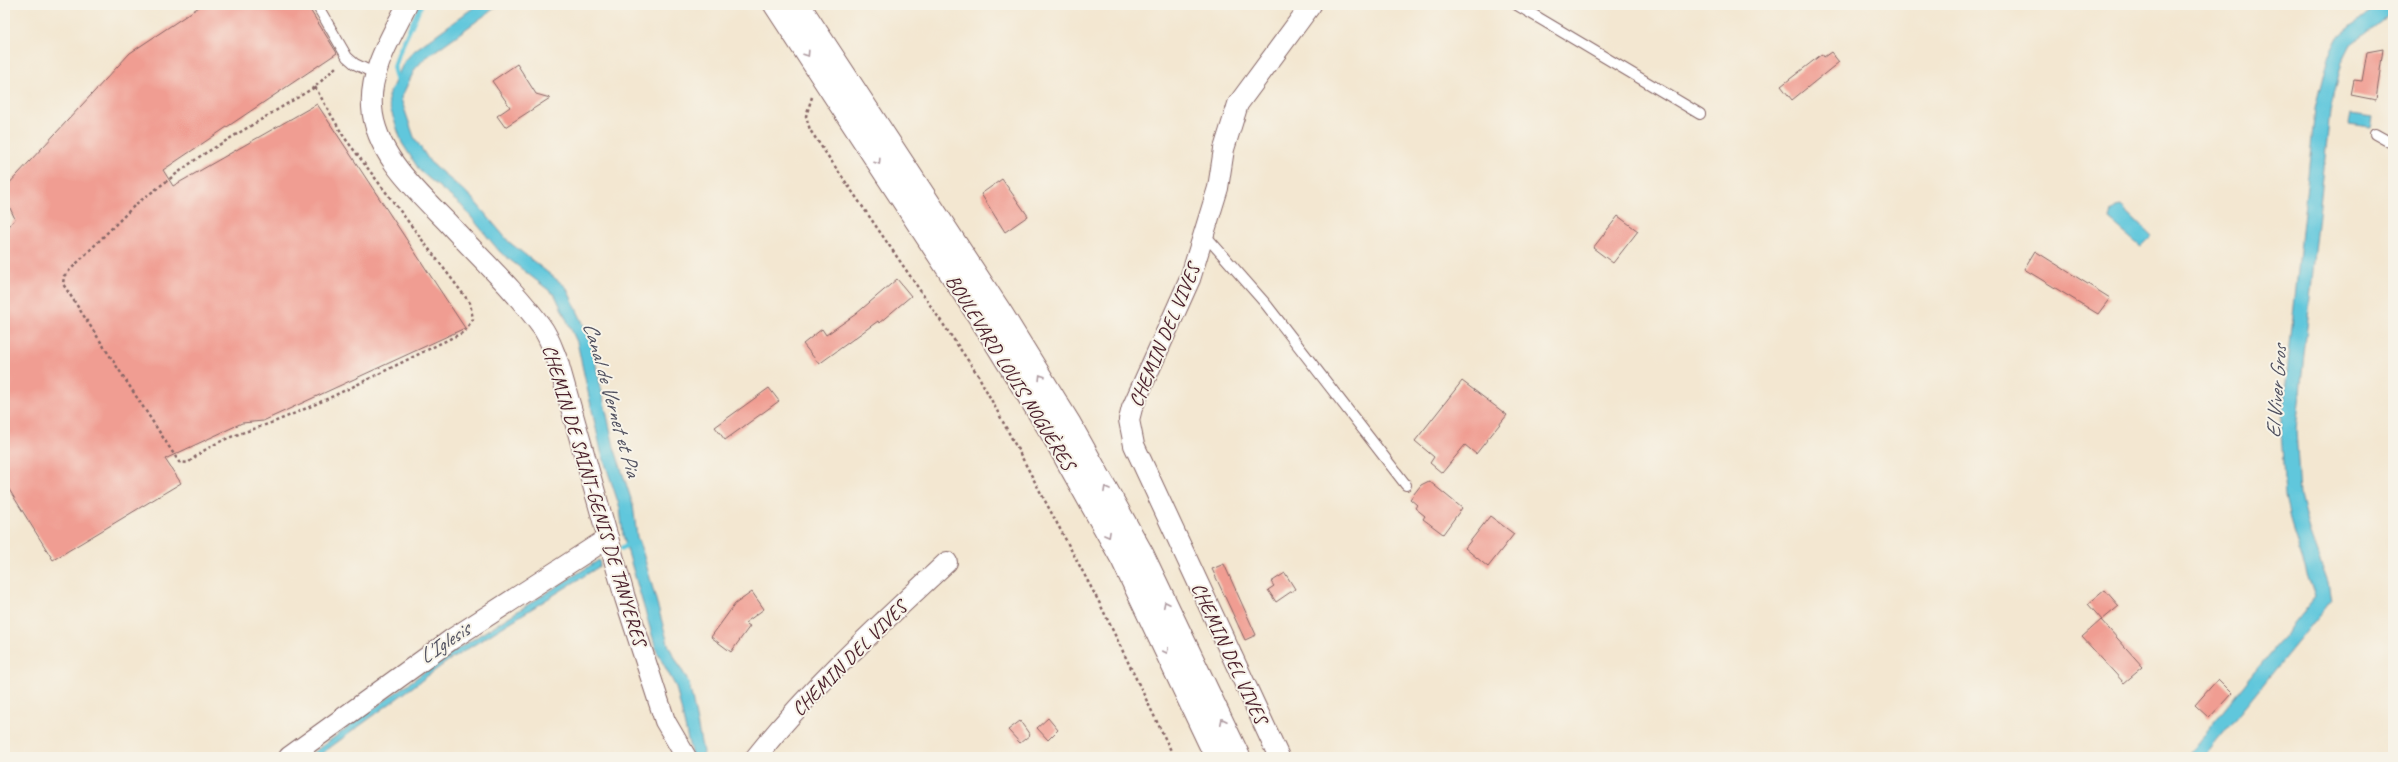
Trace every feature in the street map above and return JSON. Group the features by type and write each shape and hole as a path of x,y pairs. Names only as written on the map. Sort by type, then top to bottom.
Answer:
{"main road":[{"name":"BOULEVARD LOUIS NOGUÈRES","path":"791,11 1052,434 1123,561 1216,757"},
{"name":"BOULEVARD LOUIS NOGUÈRES","path":"791,11 1002,314 1070,424 1142,553 1238,757"}],"street":[{"name":"CHEMIN DE SAINT-GENIS DE TANYERES","path":"407,5 385,49 376,74 372,106 379,137 395,164 543,328 558,362 625,598 665,721 684,755"},
{"name":"CHEMIN DEL VIVES","path":"1279,757 1134,445 1128,420 1140,387 1190,279 1205,235 1218,188 1224,149 1238,104 1311,5"},
{"path":"289,757 452,639 608,538"},
{"name":"CHEMIN DEL VIVES","path":"756,757 776,731 848,656 947,562"}],"lane":[{"path":"317,5 347,57 355,64 376,74"},
{"path":"1517,5 1700,114"},
{"path":"2375,134 2393,144"},
{"path":"1205,235 1265,303 1406,485"}],"path":[{"path":"316,88 344,137 470,303 473,319 464,332 457,336 285,418 250,429 204,449 188,463 179,462 63,284 64,276 136,204 199,157 316,88 347,57"},
{"path":"810,90 812,96 806,116 810,130 929,300 978,375 1100,604 1174,757"}],"water":[{"path":"477,5 499,5 424,59 415,69 401,98 402,102 414,137 430,162 471,197 509,242 566,287 590,338 614,447 633,505 637,537 643,553 669,647 689,683 704,757 692,757 676,687 657,652 623,535 620,508 601,451 577,342 555,295 500,252 462,206 420,171 402,143 389,105 388,96 404,62 415,50"},
{"path":"2378,5 2393,5 2393,12 2350,46 2342,62 2330,111 2296,430 2300,495 2309,531 2328,583 2331,601 2204,757 2186,757 2315,597 2294,535 2285,497 2281,430 2315,109 2328,57 2338,37"},
{"path":"2351,114 2373,117 2371,128 2349,125"},
{"path":"2121,206 2152,236 2141,247 2109,220 2111,211 2116,207"},
{"path":"599,560 600,566 448,661 317,757 307,757 445,657"}],"building":[{"path":"202,5 307,5 337,53 163,170 173,186 317,104 465,328 263,421 242,423 165,459 181,483 53,560 5,483 5,231 15,219 5,197 5,188 130,53"},
{"path":"2383,49 2376,100 2351,95 2354,80 2362,81 2367,52"},
{"path":"1831,52 1839,62 1792,100 1781,86 1822,54 1824,57"},
{"path":"517,64 536,94 550,98 505,127 497,116 510,107 492,81"},
{"path":"1002,179 1028,216 1005,232 981,194"},
{"path":"1618,216 1638,231 1613,263 1593,248"},
{"path":"2035,251 2110,298 2098,314 2024,269"},
{"path":"897,279 911,296 879,323 878,321 819,364 803,344 822,329 826,335 856,314"},
{"path":"1462,381 1507,415 1476,454 1465,445 1442,473 1430,463 1434,457 1415,441"},
{"path":"769,388 779,401 725,440 715,427"},
{"path":"1429,481 1462,508 1443,534 1423,519 1425,516 1415,508 1417,505 1410,499 1421,485"},
{"path":"1490,516 1514,534 1488,567 1465,548"},
{"path":"1224,564 1256,635 1245,640 1212,569"},
{"path":"1285,573 1295,589 1276,602 1268,590 1274,586 1271,582"},
{"path":"2105,590 2119,606 2102,620 2088,604"},
{"path":"752,592 764,609 745,623 750,626 731,652 711,637 735,604"},
{"path":"2101,620 2143,667 2124,683 2082,637"},
{"path":"2218,679 2232,693 2209,718 2195,705"},
{"path":"1048,718 1058,730 1048,740 1037,728"},
{"path":"1020,721 1030,735 1020,743 1008,730"}],"waterway":[{"path":"398,84 394,69 399,52 421,5"},
{"name":"L'Iglesis","path":"622,548 631,542"}],"water label":[{"name":"El Viver Gros","path":"2276,392"},
{"name":"Canal de Vernet et Pia","path":"612,399"}]}
